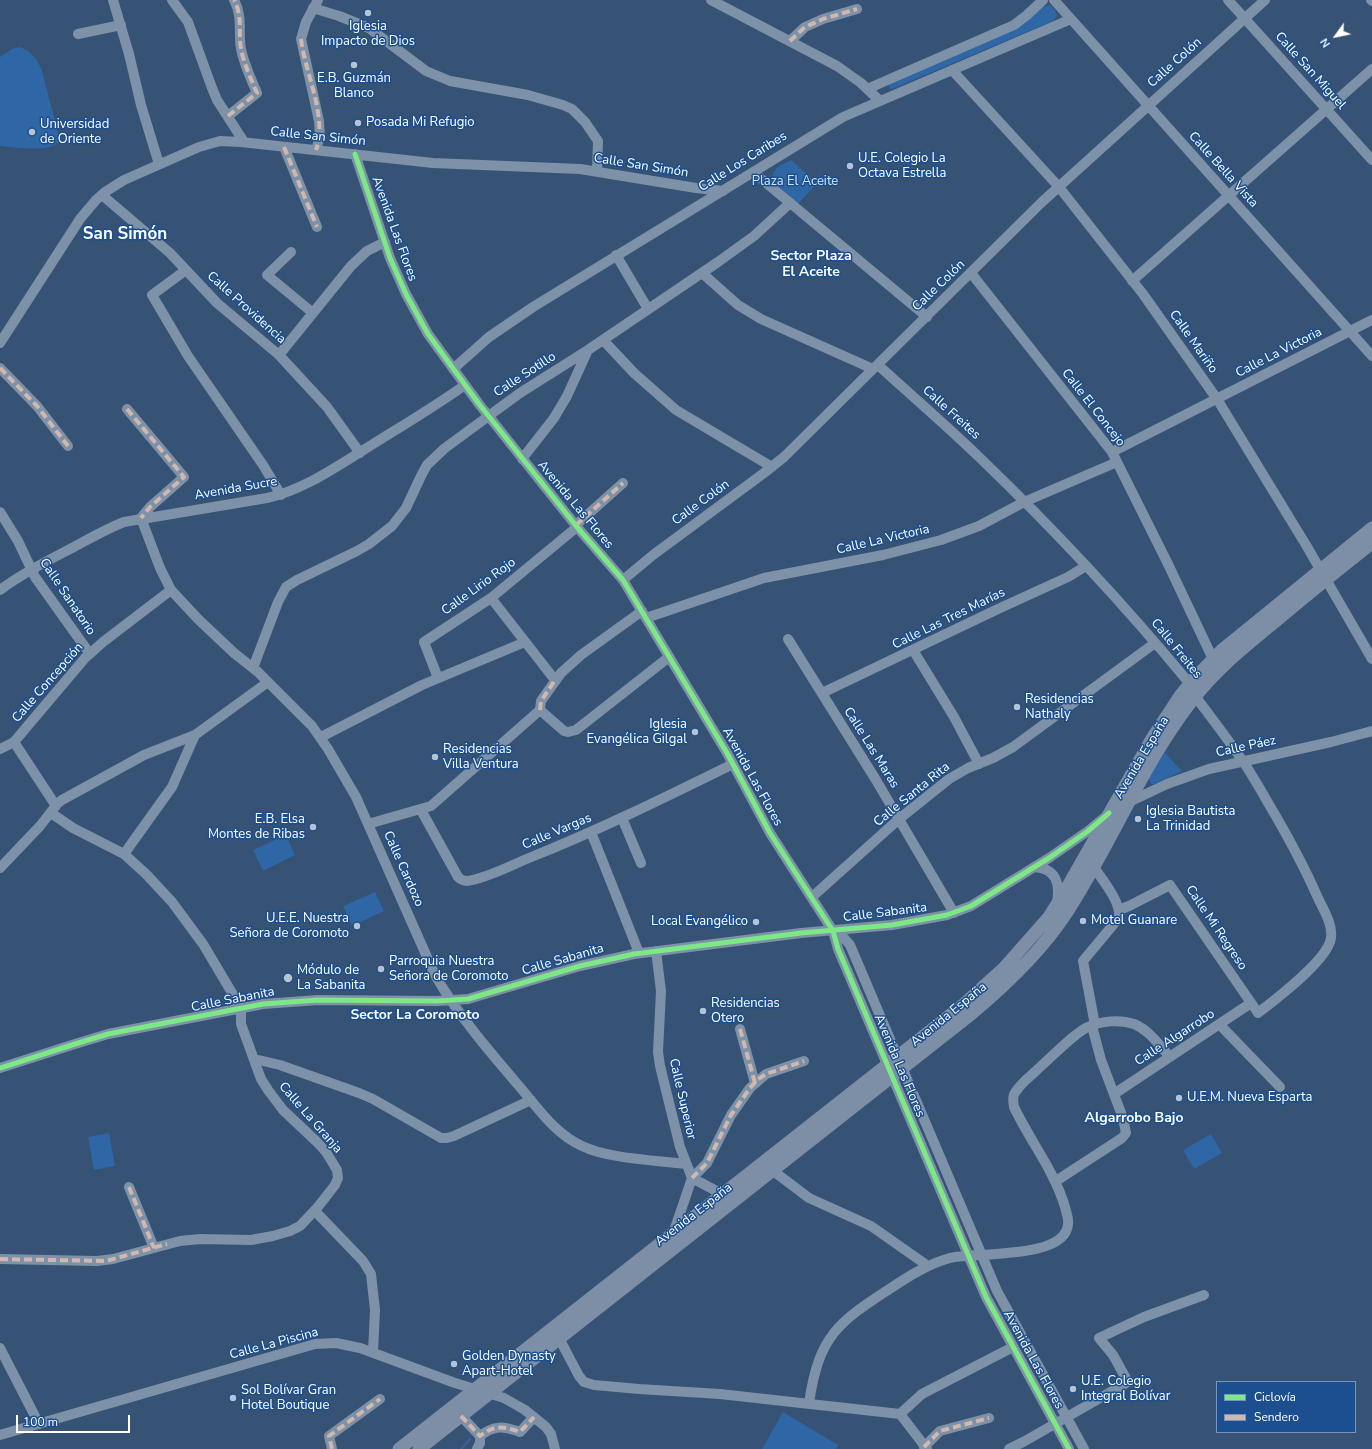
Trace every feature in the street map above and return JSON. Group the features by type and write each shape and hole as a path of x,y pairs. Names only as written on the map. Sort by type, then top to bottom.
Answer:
{"main road":[{"name":"Avenida España","path":"399,1449 674,1231 772,1170 894,1066 995,977 1026,944 1057,905 1153,737 1193,690 1212,676 1323,575 1372,528"},
{"name":"Avenida España","path":"419,1449 559,1338 727,1198 894,1066 970,1015 1013,977 1059,924 1075,899 1163,742 1213,659 1323,575 1372,543"}],"street":[{"path":"113,0 121,25 141,105 159,164"},
{"path":"172,0 188,22 217,100 244,142"},
{"path":"228,116 257,93 242,54 240,41 240,17 234,0"},
{"path":"711,0 837,66 853,76 880,101"},
{"path":"867,89 1014,25 1027,16 1043,0"},
{"name":"Calle Bella Vista","path":"1054,0 1372,356"},
{"name":"Calle San Miguel","path":"1228,0 1372,160"},
{"name":"Calle Colón","path":"623,580 653,555 772,467 1059,187 1265,0"},
{"path":"316,150 320,136 319,121 301,39 306,22 316,4 339,16 369,28 426,71 434,75 462,84 528,95 572,109 585,122 598,141 597,172"},
{"path":"790,41 800,30 810,25 823,19 857,9"},
{"name":"Calle Los Caribes","path":"453,369 498,330 616,255 843,117 1071,19"},
{"path":"78,34 121,25"},
{"path":"1132,281 1372,69"},
{"name":"Calle Mariño","path":"952,70 1059,187 1132,281 1217,399 1372,659"},
{"name":"Calle San Simón","path":"0,343 80,219 102,194 124,180 210,143 220,141 244,142 433,163 573,169 723,191"},
{"path":"284,147 317,227"},
{"name":"Avenida Las Flores","path":"355,154 398,277 431,339 522,459 576,526 623,580 733,764 763,820 832,930 844,938 850,945 894,1066 968,1256 986,1297 1069,1449"},
{"path":"753,172 927,317"},
{"name":"Calle Providencia","path":"102,194 170,253 217,303 279,355 327,407 360,453"},
{"name":"Calle Sotillo","path":"253,668 278,602 286,587 297,580 357,551 388,530 400,518 428,465 445,448 526,389 588,350 702,273 754,236 790,203"},
{"path":"279,355 359,257 372,247 385,242"},
{"path":"291,252 267,275 313,313"},
{"path":"616,255 648,309"},
{"path":"186,270 152,295 188,356 263,465 281,495"},
{"name":"Calle Freites","path":"702,273 738,305 761,319 876,367 978,456 1024,502 1086,566 1156,643 1193,690 1242,761 1301,861 1331,931 1329,944 1306,973 1258,1013"},
{"name":"Calle El Concejo","path":"971,274 1112,452 1213,659"},
{"name":"Calle La Victoria","path":"1112,452 1372,320"},
{"path":"603,340 634,373 676,410 772,467"},
{"path":"522,459 554,418 567,396 588,350"},
{"path":"0,368 37,406 68,446"},
{"name":"Avenida Sucre","path":"0,590 32,569 116,525 141,518 267,498 281,495 302,486 360,453 425,413 465,385"},
{"path":"127,409 184,477 150,507 141,518"},
{"name":"Calle La Victoria","path":"540,710 541,701 561,672 580,655 644,615 764,578 883,555 941,540 979,526 1024,502 1117,462"},
{"name":"Calle Lirio Rojo","path":"438,678 424,642 491,598 576,526 623,483"},
{"name":"Calle Sanatorio","path":"0,512 38,580 90,654"},
{"name":"Calle Cardozo","path":"141,518 160,568 172,590 222,643 268,682 321,737 350,784 436,975 474,1030 531,1100 560,1133 582,1146 598,1152 686,1164"},
{"name":"Calle Las Tres Marías","path":"822,694 1068,577 1086,566"},
{"name":"Calle Concepción","path":"0,749 14,742 90,654 172,590"},
{"path":"491,598 555,680"},
{"name":"Calle Las Maras","path":"788,639 899,818 954,913"},
{"path":"321,737 407,692 525,642"},
{"name":"Calle Santa Rita","path":"812,897 899,818 949,779 998,756 1013,747 1156,643"},
{"path":"914,650 954,717 979,764"},
{"path":"368,824 401,814 421,810 435,803 540,710 564,731 568,732 576,730 670,657"},
{"path":"0,868 62,800 126,764 167,745 195,735 268,682"},
{"name":"Calle Páez","path":"1129,802 1194,773 1331,742 1372,731"},
{"path":"124,854 172,787 195,735"},
{"path":"14,742 54,810"},
{"name":"Calle Vargas","path":"421,810 456,873 460,879 465,881 496,872 591,832 670,796 733,764"},
{"name":"Calle La Granja","path":"54,810 73,828 124,854 159,887 203,944 240,1008 241,1024 261,1078 274,1100 317,1142 326,1152 337,1170 338,1178 336,1185 315,1211"},
{"name":"Calle Sabanita","path":"0,1068 95,1038 240,1008 281,1002 318,1000 404,1001 468,999 580,966 639,953 832,930 892,925 929,919 954,913 971,906 1035,867 1088,831 1109,813"},
{"path":"622,818 641,863"},
{"path":"591,832 639,953"},
{"path":"1056,1182 1125,1136 1126,1127 1102,1060 1093,1025 1083,961 1120,915 1114,898 1093,866"},
{"path":"1035,867 1048,870 1055,878 1058,887 1057,905"},
{"name":"Calle Mi Regreso","path":"1119,910 1170,885 1258,1013"},
{"name":"Calle Superior","path":"656,951 661,990 658,1052 660,1066 680,1146 692,1178"},
{"name":"Calle Algarrobo","path":"1114,1094 1251,1003"},
{"path":"809,1403 816,1366 826,1343 842,1322 863,1306 928,1266 950,1258 1024,1252 1049,1245 1062,1236 1067,1229 1067,1216 1056,1182 1014,1107 1014,1096 1021,1085 1082,1030 1093,1025 1115,1021 1134,1024 1150,1035 1170,1057"},
{"path":"1219,1024 1280,1087"},
{"path":"740,1029 755,1083"},
{"path":"254,1059 280,1066 359,1093 373,1099 442,1138 454,1136 531,1100"},
{"path":"674,1231 692,1178 707,1163 732,1115 755,1083 766,1074 804,1061"},
{"name":"Avenida Las Flores","path":"894,1066 1000,1298 1084,1449"},
{"path":"772,1170 809,1198 871,1226 928,1266"},
{"path":"692,1178 727,1198"},
{"path":"129,1187 154,1248"},
{"path":"0,1259 97,1261 113,1259 189,1240 251,1240 273,1236 295,1229 315,1211 363,1261 371,1274 375,1310 373,1352"},
{"path":"1009,1449 1128,1382 1113,1355 1098,1338 1144,1317 1204,1295"},
{"path":"559,1338 579,1376 588,1384 639,1390 702,1393 809,1403 900,1414 925,1448 940,1431 950,1427 989,1418"},
{"name":"Calle La Piscina","path":"0,1435 315,1344 325,1343 346,1344 373,1352 513,1402 546,1427 551,1434 555,1449"},
{"path":"900,1414 922,1394 1013,1347"},
{"path":"0,1348 39,1424"},
{"path":"332,1449 328,1436 380,1399"},
{"path":"461,1416 480,1436 480,1443 477,1449"},
{"path":"480,1436 487,1430 496,1427 511,1428 520,1432 534,1417"}],"green space":[{"path":"1050,5 1055,10 1057,16 1053,21 890,89 889,85 1043,7"},
{"path":"19,47 27,50 34,56 42,71 60,140 56,144 49,147 32,149 0,146 0,57 12,49"},
{"name":"Plaza El Aceite","path":"791,160 817,183 798,204 776,184 772,177 777,168"},
{"path":"1165,753 1182,771 1152,784 1149,777"},
{"path":"286,835 295,855 263,871 253,850"},
{"path":"375,892 384,911 352,926 343,906"},
{"path":"109,1133 115,1166 94,1170 88,1137"},
{"path":"1211,1134 1222,1153 1194,1169 1183,1150"},
{"path":"783,1412 838,1445 836,1449 762,1449"}],"waterway":[{"path":"461,1449 470,1439"}],"marked path":[{"path":"228,116 257,93 242,55 240,43 240,24 237,6 234,0"},
{"path":"790,41 805,27 823,19 857,9"},
{"path":"301,39 318,110 319,137 316,150"},
{"path":"284,147 317,227"},
{"path":"0,368 37,406 68,446"},
{"path":"127,409 184,477 150,507 141,518"},
{"path":"576,525 623,483"},
{"path":"540,710 541,701 555,680"},
{"path":"740,1029 755,1083"},
{"path":"692,1178 707,1163 731,1115 757,1080 766,1074 804,1061"},
{"path":"129,1187 154,1248"},
{"path":"0,1259 106,1261 167,1244"},
{"path":"332,1449 329,1436 380,1399"},
{"path":"461,1416 480,1436 494,1428 504,1428 520,1432 534,1417"},
{"path":"924,1447 940,1431 989,1418"}],"cycle path":[{"path":"355,154 390,258 406,294 428,334 479,404 577,527 623,580 727,753 770,833 833,931 838,949 986,1297 1069,1449"},
{"path":"0,1068 108,1034 263,1004 318,1000 437,1001 468,999 580,966 634,954 801,933 892,925 947,915 971,906 1049,858 1088,831 1109,813"}],"place":[{"name":"Iglesia Impacto de Dios","path":"368,13"},
{"name":"E.B. Guzmán Blanco","path":"354,65"},
{"name":"Posada Mi Refugio","path":"358,123"},
{"name":"Universidad de Oriente","path":"32,132"},
{"name":"U.E. Colegio La Octava Estrella","path":"850,166"},
{"name":"Residencias Nathaly","path":"1017,707"},
{"name":"Iglesia Evangélica Gilgal","path":"695,732"},
{"name":"Residencias Villa Ventura","path":"435,757"},
{"name":"Iglesia Bautista La Trinidad","path":"1138,819"},
{"name":"E.B. Elsa Montes de Ribas","path":"313,827"},
{"name":"Motel Guanare","path":"1083,921"},
{"name":"Local Evangélico","path":"756,922"},
{"name":"U.E.E. Nuestra Señora de Coromoto","path":"357,926"},
{"name":"Parroquia Nuestra Señora de Coromoto","path":"381,969"},
{"name":"Módulo de La Sabanita","path":"288,978"},
{"name":"Residencias Otero","path":"703,1011"},
{"name":"U.E.M. Nueva Esparta","path":"1179,1098"},
{"name":"Golden Dynasty Apart-Hotel","path":"454,1364"},
{"name":"U.E. Colegio Integral Bolívar","path":"1073,1389"},
{"name":"Sol Bolívar Gran Hotel Boutique","path":"233,1398"}],"district":[{"name":"San Simón","path":"125,235"},
{"name":"Sector Plaza El Aceite","path":"811,266"},
{"name":"Sector La Coromoto","path":"415,1016"},
{"name":"Algarrobo Bajo","path":"1134,1119"}]}
